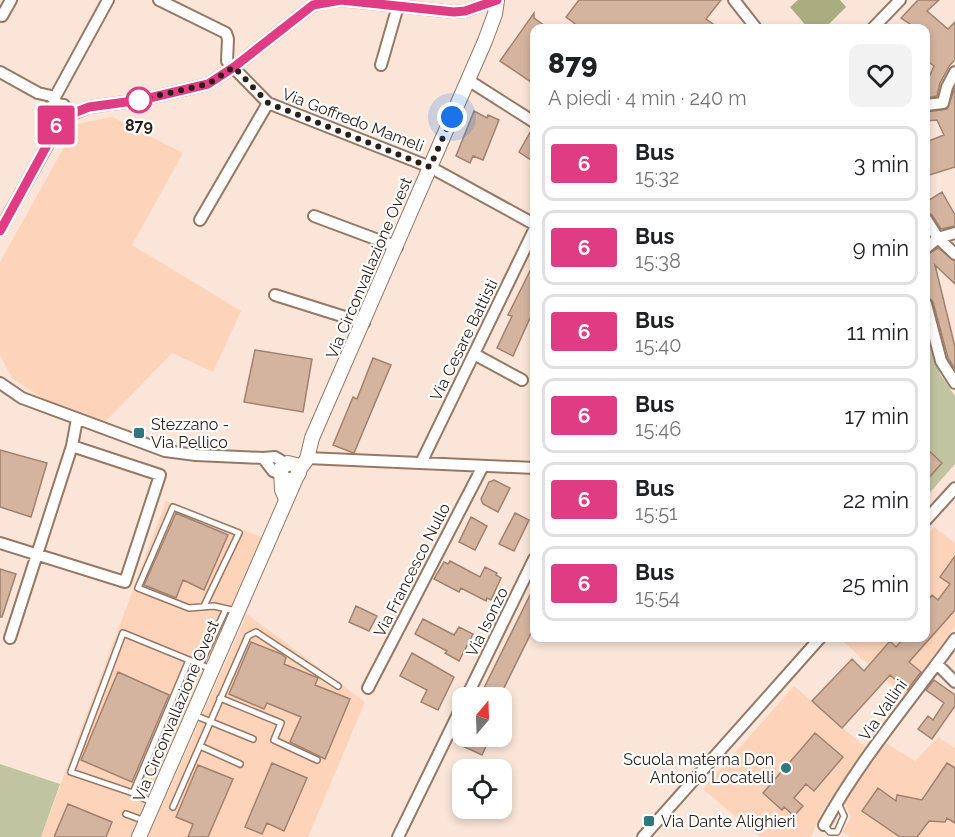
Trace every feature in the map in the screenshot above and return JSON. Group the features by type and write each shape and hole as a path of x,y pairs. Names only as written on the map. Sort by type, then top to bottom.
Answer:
{"street":[{"path":"2,16 10,0"},
{"path":"0,230 52,136 58,110 108,0"},
{"path":"159,0 226,33 228,61 234,67"},
{"path":"58,110 141,100 208,84 234,67 312,3 341,0 398,6 442,5 465,11 497,0"},
{"name":"Via Circonvallazione Ovest","path":"139,837 193,715 206,667 231,610 286,499 294,488 289,471 308,453 468,80 495,14 497,0"},
{"path":"734,0 753,24"},
{"path":"877,24 900,0"},
{"path":"381,65 398,6"},
{"name":"Via Goffredo Mameli","path":"234,67 268,103 430,167 530,222"},
{"path":"0,72 38,93 51,96 58,110"},
{"path":"930,105 943,103 947,87 955,72"},
{"path":"468,80 530,119"},
{"path":"200,220 268,103"},
{"path":"314,216 396,247"},
{"path":"930,225 938,238 955,255"},
{"path":"930,245 938,238 955,233"},
{"name":"Via Cesare Battisti","path":"421,463 530,238"},
{"path":"275,295 364,322"},
{"path":"930,319 941,361 955,383"},
{"path":"474,354 522,380"},
{"path":"0,383 22,398 177,454 275,457 289,471"},
{"path":"10,638 72,446 77,419"},
{"path":"0,543 125,582 160,475 72,446"},
{"path":"308,453 421,463 530,468"},
{"name":"Via Francesco Nullo","path":"368,688 483,466"},
{"path":"930,516 955,488"},
{"name":"Via Isonzo","path":"471,687 530,567"},
{"name":"Via Vallini","path":"824,825 837,801 930,670 955,639"},
{"path":"643,837 816,642"},
{"path":"937,664 955,682"},
{"path":"398,837 452,726"}],"lane":[{"path":"204,606 239,533 173,507 138,588 189,608 204,606 231,610"},
{"path":"173,807 248,636 256,632 338,686"},
{"path":"154,804 133,793 71,772 123,633 206,667"},
{"path":"133,793 189,660"},
{"path":"220,698 281,723 274,740 317,760"},
{"path":"193,715 253,739"},
{"path":"200,746 240,764"},
{"path":"126,814 146,821"}],"shaded area":[{"path":"112,117 183,153 132,245 241,311 213,372 172,353 105,422 42,398 12,378 0,355 0,262 77,124"},
{"path":"166,501 264,538 131,837 41,837"},
{"path":"934,527 955,543 955,626 905,697 843,642 930,642 930,532"},
{"path":"247,614 365,702 308,837 148,837"},
{"name":"Scuola materna Don Antonio Locatelli","path":"794,686 865,747 821,813 811,837 760,837 703,789"},
{"path":"938,737 955,748 955,837 851,837 842,832 851,817 844,802 886,743 915,761"}],"green space":[{"path":"798,0 840,0 846,7 829,24 805,24 790,7"},
{"path":"930,345 940,374 955,396 955,464 930,492"},
{"path":"0,764 60,784 41,837 0,837"}],"building":[{"path":"579,0 721,0 706,19 713,24 576,24 566,17"},
{"path":"918,0 939,0 927,11 948,29 955,22 955,60 940,83 937,96 930,97 930,75 934,66 930,63 930,24 910,24 901,18"},
{"path":"534,13 534,18 542,24 530,24 530,81 500,61"},
{"path":"955,88 955,167 930,175 930,140 944,135 937,120 930,121 930,111 947,109"},
{"path":"474,111 487,118 488,115 499,120 483,160 473,156 470,163 456,156"},
{"path":"530,133 530,159 519,152"},
{"path":"942,192 955,215 955,226 941,229 930,214 930,200"},
{"path":"938,248 955,261 955,284 935,265 955,347 955,369 948,358 933,302 930,299 930,253"},
{"path":"530,271 530,318 513,356 497,348 512,316 508,315"},
{"path":"255,350 312,359 303,412 244,402"},
{"path":"373,358 391,365 354,453 333,445 353,397 357,399"},
{"path":"0,450 47,463 31,517 0,507"},
{"path":"930,452 942,463 930,476"},
{"path":"494,480 510,488 498,512 483,504 481,499 489,482"},
{"path":"176,513 228,535 204,590 183,580 176,598 144,585"},
{"path":"515,513 529,520 514,551 499,544"},
{"path":"471,517 487,526 475,550 459,542"},
{"path":"955,556 955,610 930,638 930,598 932,595 938,600 950,584 940,577"},
{"path":"450,561 480,577 485,567 497,573 496,575 501,578 491,600 487,598 486,601 461,588 459,592 434,579 444,562 448,564"},
{"path":"0,569 16,574 2,617 0,617"},
{"path":"530,595 530,635 504,687 484,687"},
{"path":"356,606 377,616 369,631 349,622"},
{"path":"423,619 454,635 459,627 473,634 459,661 445,653 447,651 415,634"},
{"path":"251,642 281,654 286,658 284,664 318,678 315,685 350,699 325,759 290,742 301,717 267,703 264,709 229,694"},
{"path":"889,642 896,647 900,642 927,642 909,662 921,672 907,690 890,675 842,728 812,701 852,659 864,671"},
{"path":"412,653 454,677 438,710 421,702 427,690 400,676"},
{"path":"118,672 169,695 132,782 81,760"},
{"path":"934,680 955,695 955,706 932,739 918,729 928,716 933,720 944,703 926,690"},
{"path":"815,733 843,757 814,791 806,784 794,798 803,806 794,816 784,807 782,810 763,793"},
{"path":"465,747 486,747 482,755"},
{"path":"272,763 307,778 284,831 267,823 262,834 245,827"},
{"path":"947,763 955,768 955,823 947,818 945,822 929,821 917,837 900,837 862,811 878,788 896,801 897,795 922,800"},
{"path":"198,765 233,779 208,837 188,837 193,824 176,817"},
{"path":"68,804 112,822 106,837 54,837"}],"bus line":[{"name":"6","path":"0,231 52,136 56,121 61,121 66,116 89,107 141,100 208,84 234,67 313,5 324,1 341,0 454,12 465,11 497,0"}],"place":[{"name":"879","path":"139,100"},
{"name":"Stezzano - Via Pellico","path":"139,433"},
{"name":"Scuola materna Don Antonio Locatelli","path":"786,768"},
{"name":"Via Dante Alighieri","path":"649,821"}],"route":[{"path":"139,100 208,84 234,67 268,103 430,167 452,117"}]}
